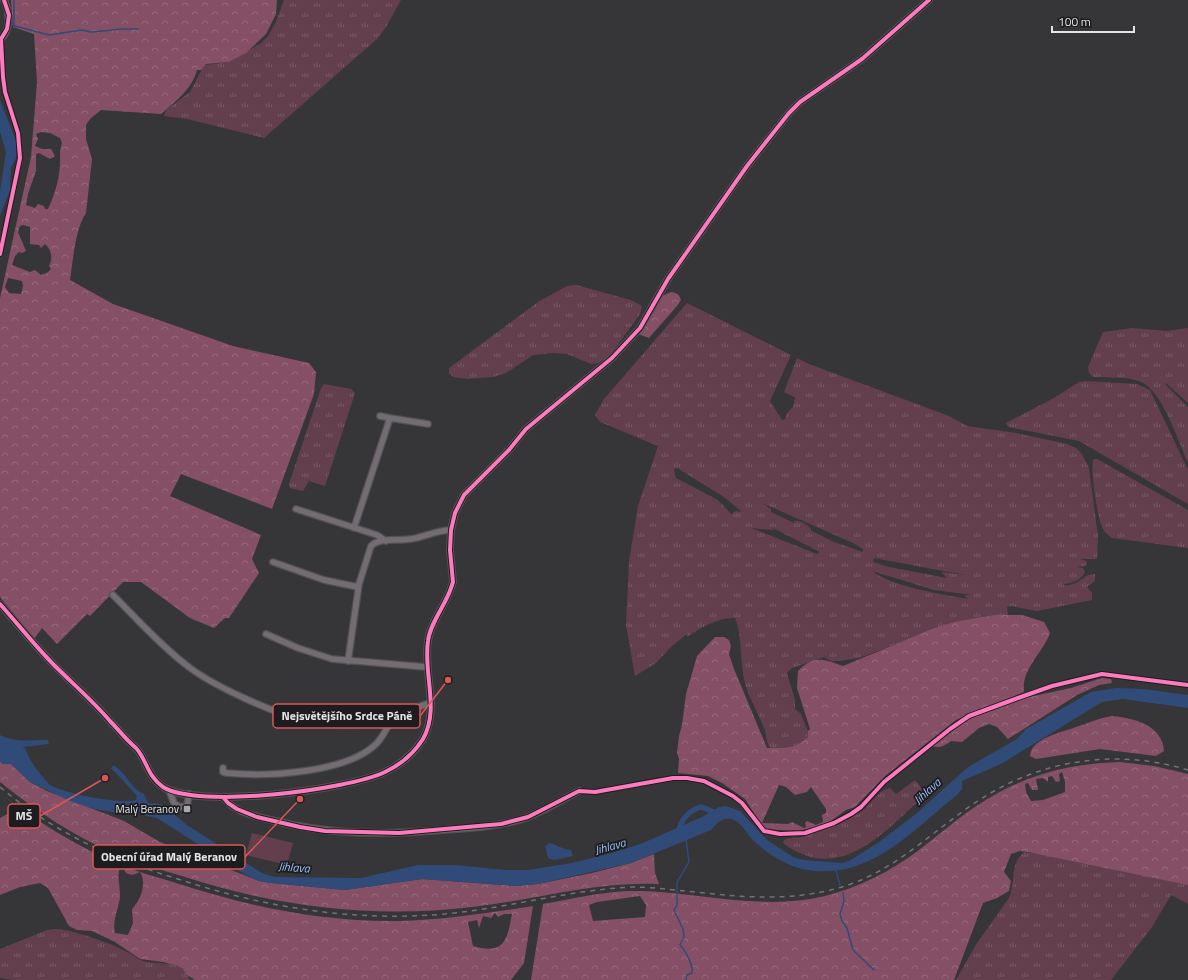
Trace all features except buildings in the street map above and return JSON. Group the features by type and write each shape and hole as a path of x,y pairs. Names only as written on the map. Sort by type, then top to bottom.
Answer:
{"street":[{"path":"0,40 5,34 9,22 8,9 4,0"},
{"path":"0,604 53,664 135,748 153,777 169,790 189,794 223,797 278,795 383,774 402,762 422,740 429,722 431,703 426,667 428,639 448,597 453,582 450,550 451,530 460,501 468,490 509,450 526,429 612,358 640,328 672,273 747,166 789,113 800,102 862,59 929,0"},
{"path":"380,416 428,424"},
{"path":"354,528 390,418"},
{"path":"296,509 377,535 386,541"},
{"path":"348,661 358,587 371,546 386,541 410,540 443,530 451,530"},
{"path":"273,562 324,580 358,587"},
{"path":"112,595 195,672 275,710 312,722 343,724 374,723 392,719 420,705 431,703"},
{"path":"266,634 326,658 426,667"},
{"path":"223,768 223,772 227,773 253,775 332,766 355,757 376,744 392,719"},
{"path":"169,790 174,803 179,807 187,806 189,794"},
{"path":"223,797 228,803 237,809 258,817 292,826 325,831 377,834 501,824 528,817 579,791"}],"green space":[{"path":"11,0 277,0 276,14 266,34 246,53 229,62 206,64 201,70 197,70 195,77 187,89 161,114 101,110 90,119 86,125 86,139 92,159 86,213 77,236 70,280 113,304 233,346 309,363 316,372 314,394 272,509 181,474 170,496 261,535 252,559 259,573 229,618 225,618 214,628 190,618 141,582 123,582 90,616 87,614 57,644 42,628 34,639 0,597 0,298 31,157 37,82 34,34 13,27","holes":["41,132 50,133 60,138 62,142 58,181 48,209 45,209 44,206 38,204 35,208 26,205 36,171 36,154 39,153 50,159 55,156 51,149 42,149 35,146 38,139 36,134","23,225 30,227 30,244 39,245 41,248 45,244 49,249 51,258 49,266 51,269 47,273 41,275 35,270 30,272 12,265 15,256 19,252 22,253 26,251 18,232 20,226","8,278 22,281 23,286 21,294 9,293 5,287"]},
{"path":"284,0 401,0 386,27 377,39 264,138 187,119 164,116 166,110 190,92 204,65 229,62 261,43 268,36 276,22"},
{"path":"576,285 631,300 642,306 640,314 606,359 598,363 591,364 567,354 554,353 533,355 506,373 493,377 468,379 453,377 449,373 449,368 538,302 567,286"},
{"path":"671,292 678,294 681,300 677,306 649,338 638,334 656,308 660,297"},
{"path":"687,303 791,355 770,401 782,420 785,419 787,413 793,407 795,398 784,392 797,358 809,364 949,416 967,426 1016,433 1067,444 1076,448 1082,454 1089,468 1098,536 1097,559 1080,559 1086,561 1087,563 1085,566 1076,567 1083,568 1085,572 1081,578 1062,585 1073,584 1091,574 1095,574 1095,581 1087,587 1092,593 1092,600 1037,611 1011,606 1007,607 1008,615 954,622 859,658 831,661 824,657 792,668 787,673 795,700 795,709 801,714 809,734 803,742 799,744 788,748 773,750 768,744 764,728 746,686 739,632 735,618 716,621 687,637 687,634 672,646 656,663 635,676 626,625 629,562 638,506 658,446 600,422 595,415 604,399","holes":["677,468 724,497 742,512 736,511 732,513 732,515 718,500 676,478 674,469","762,503 853,543 863,549 863,552 834,542 810,530 810,527 803,523 798,521 794,521 794,523 771,512 771,509","751,528 774,530 773,528 820,552 817,554","874,558 965,575 941,572 947,578 889,567 873,562","872,571 934,590 973,595 964,595 968,599 904,586 881,577"]},
{"path":"1132,328 1167,331 1188,328 1188,403 1166,383 1165,384 1188,407 1188,463 1163,406 1149,387 1136,380 1093,377 1089,373 1088,367 1103,332"},
{"path":"1086,381 1137,384 1150,390 1188,470 1188,504 1079,441 1008,427 1006,423 1054,398 1079,382"},
{"path":"324,384 351,389 355,393 325,486 309,481 303,491 290,488 289,484 321,388"},
{"path":"1094,459 1097,459 1188,510 1188,548 1112,538 1107,534 1101,524 1093,482"},
{"path":"995,615 1022,615 1044,622 1050,633 1029,668 1024,684 1024,692 956,720 885,776 855,807 846,810 831,821 798,831 764,829 745,799 722,783 708,776 678,773 679,759 677,753 686,694 697,656 715,637 724,637 729,640 731,646 729,654 734,669 767,748 783,748 798,744 808,737 808,731 810,729 797,688 798,671 809,662 824,660 843,666 932,629 954,622","holes":["779,785 786,787 795,795 807,792 811,787 826,809 826,813 822,815 823,822 816,825 807,821 805,823 806,827 804,828 792,822 788,824 762,823"]},
{"path":"1102,678 1111,679 1112,683 1099,685 1077,695 1008,739 997,727 989,724 979,728 962,742 951,741 940,747 932,746 967,720 983,713 1024,698 1071,688"},
{"path":"1112,716 1146,724 1158,735 1162,742 1164,751 1156,756 1100,749 1036,759 1030,756 1036,745 1048,737 1098,719"},
{"path":"0,761 3,764 11,764 30,782 47,791 124,821 160,842 259,881 345,890 422,879 516,886 538,884 592,873 631,863 654,854 655,873 659,884 612,885 472,907 399,912 327,908 291,903 255,896 185,877 136,862 96,845 49,818 0,782"},
{"path":"1120,762 1154,766 1188,774 1188,885 1028,852 1020,851 1011,854 1004,872 1011,881 1009,891 997,898 983,903 954,980 531,980 543,904 592,895 629,891 664,892 756,902 802,900 825,896 851,888 875,878 897,865 976,806 1011,786 1041,774 1056,770 1088,764","holes":["1062,772 1065,782 1065,792 1043,800 1031,801 1026,792 1025,784 1028,783 1032,790 1038,790 1036,779 1043,778 1048,782 1048,777 1052,776 1056,782 1060,781 1059,774","640,896 646,905 645,917 593,921 589,905 597,902"]},
{"path":"915,780 925,794 923,797 892,826 859,850 841,857 823,859 803,855 783,843 786,839 809,835 845,821 863,810 885,789 890,788 896,794"},
{"path":"0,793 24,811 75,843 121,865 118,876 120,896 114,924 115,933 128,935 133,923 132,909 138,901 143,886 140,872 130,875 125,872 124,866 200,891 256,905 284,911 341,919 398,921 432,919 466,916 533,906 524,963 511,980 195,980 187,975 183,969 178,966 163,962 140,959 115,942 92,931 77,930 69,926 48,888 40,883 20,887 0,895 0,818 15,810 14,804","holes":["495,913 498,917 504,914 512,914 506,938 498,947 491,949 473,946 468,922 477,920 479,928 483,916 491,918"]},
{"path":"252,833 293,843 287,865 246,855"},
{"path":"1024,852 1054,856 1188,884 1188,904 1171,895 1152,927 1111,980 956,980 977,943 1009,898 1016,862"},
{"path":"55,929 71,931 101,941 129,953 143,961 178,966 183,969 191,980 14,980 0,978 0,949 47,930"}],"water":[{"path":"0,100 16,141 16,158 11,168 10,190 0,216 0,191 6,152 0,132"},
{"path":"1116,688 1143,689 1188,695 1188,708 1123,699 1102,702 1001,764 962,781 962,789 957,795 887,851 868,861 847,869 826,871 802,869 782,861 758,845 737,822 734,820 725,819 715,825 711,830 631,863 538,884 516,886 422,879 345,890 271,883 259,881 244,874 157,818 146,816 136,810 119,813 94,809 70,801 30,782 11,764 3,764 0,761 0,735 6,738 18,740 48,740 49,744 22,747 25,748 35,767 49,784 65,791 106,800 136,800 137,796 111,769 113,765 122,772 139,792 144,794 148,803 161,804 187,825 262,873 275,877 361,878 418,865 456,865 506,870 528,870 572,863 612,853 643,843 704,816 719,807 726,806 740,811 767,840 793,857 804,860 842,863 849,861 879,842 917,813 968,767 1017,739 1026,729 1091,692"},
{"path":"549,843 571,850 573,856 554,860 548,858 545,846"}],"waterway":[{"path":"14,0 14,28"},
{"path":"15,26 49,35 82,30 91,32 138,29"},
{"path":"679,833 681,824 685,817 700,807"},
{"path":"702,807 718,814"},
{"path":"686,839 689,862 677,882 677,905 674,910 683,929 684,937 680,945 687,954 692,966 692,973 687,975 686,980"},
{"path":"836,871 840,885"},
{"path":"843,893 844,901 840,914 842,921 847,928 853,950 874,970"}],"railway":[{"path":"0,787 43,819 87,844 134,864 184,881 248,899 313,911 379,916 412,916 445,914 492,908 562,895 632,887 754,897 812,894 851,884 881,870 909,852 987,795 1014,781 1042,770 1070,763 1129,759 1158,763 1188,770"}],"cycle path":[{"path":"0,254 20,158 18,133 5,92 3,77 1,39 7,29 9,15 4,0"},
{"path":"0,604 47,658 97,706 136,748 143,758 150,773 163,787 181,793 207,796 239,797 273,794 339,785 366,779 396,766 415,749 423,739 428,728 431,704 427,653 429,634 453,582 450,550 451,530 455,513 464,495 509,450 526,429 612,358 640,328 668,279 747,166 789,113 800,102 862,59 929,0"},
{"path":"223,797 228,803 237,809 257,817 300,827 325,831 399,833 501,824 528,817 579,791 595,792 673,778 687,778 704,781 733,796 742,803 764,831 780,834 805,833 834,823 861,807 884,782 950,729 969,716 1052,686 1102,674 1188,685"}],"place":[{"name":"Nejsvětějšího Srdce Páně","path":"448,680"},
{"name":"MŠ","path":"105,778"},
{"name":"Obecní úřad Malý Beranov","path":"300,799"},
{"name":"Malý Beranov","path":"187,809"}],"water label":[{"name":"Jihlava","path":"927,791"},
{"name":"Jihlava","path":"610,846"},
{"name":"Jihlava","path":"294,867"}]}
